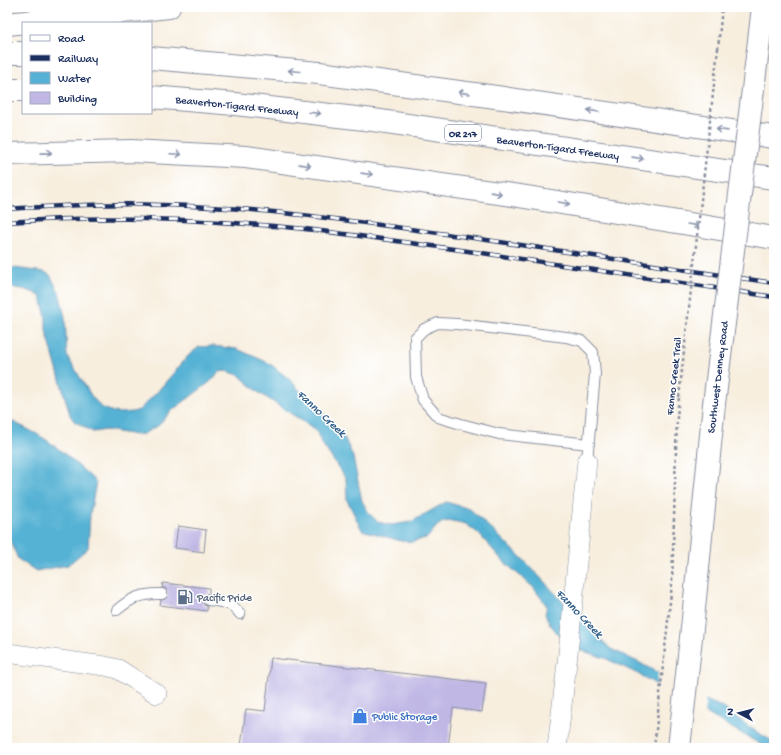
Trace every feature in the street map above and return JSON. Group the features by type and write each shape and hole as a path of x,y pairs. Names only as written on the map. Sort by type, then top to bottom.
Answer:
{"main road":[{"path":"26,22 169,7"},
{"name":"Southwest Denney Road","path":"679,748 714,404 763,7"},
{"path":"7,24 22,22"},
{"path":"7,53 22,53"},
{"path":"152,58 319,73 774,137"},
{"path":"7,90 22,90"},
{"name":"Beaverton-Tigard Freeway","path":"152,97 235,104 373,120 774,178"},
{"path":"7,154 131,151 246,157 526,197 774,238"}],"street":[{"path":"557,748 588,452"},
{"path":"7,653 118,669 157,694"}],"lane":[{"path":"438,323 566,337 582,341 593,352 595,374 588,452 498,434 438,417 423,400 416,377 415,338 424,330 438,323"},
{"path":"117,610 133,598 144,594 162,594"},
{"path":"208,600 224,602 232,606 240,614"}],"path":[{"name":"Fanno Creek Trail","path":"654,748 672,584 677,417 722,7"}],"water":[{"name":"Fanno Creek","path":"7,267 44,272 50,275 59,292 65,317 67,356 92,397 101,407 120,413 139,410 158,391 189,355 199,347 213,346 237,349 269,363 289,379 322,412 345,439 353,457 362,501 369,513 378,522 391,525 411,522 446,502 470,509 523,559 582,622 611,649 722,707 752,729 774,742 774,748 767,748 638,674 605,658 576,649 563,640 550,624 545,614 547,606 533,587 503,561 478,533 466,524 453,521 443,522 437,526 427,538 411,542 401,541 362,530 347,500 346,479 321,442 316,430 258,392 239,375 226,371 219,372 210,382 170,412 159,425 143,434 136,435 106,430 93,432 74,421 70,415 46,330 46,318 41,297 35,293 23,289 7,287"},
{"path":"7,419 48,441 96,482 90,515 88,548 68,565 36,571 18,559 7,533"}],"pier":[{"path":"658,671 706,697 704,714 657,687"}],"building":[{"path":"178,526 206,530 204,552 175,548"},
{"name":"Pacific Pride","path":"163,583 209,588 209,594 203,596 202,599 204,605 207,606 207,611 160,605 161,600 165,599 168,594 165,588 162,588"},
{"name":"Public Storage","path":"271,658 486,683 482,712 453,708 448,748 259,748 241,746 246,709 265,711"}],"railway":[{"path":"7,209 143,204 200,206 277,212 467,237 774,283"},
{"path":"7,222 82,219 156,219 305,229 482,253 774,297"}],"place":[{"name":"Pacific Pride","path":"185,597"},
{"name":"Public Storage","path":"360,716"}]}
